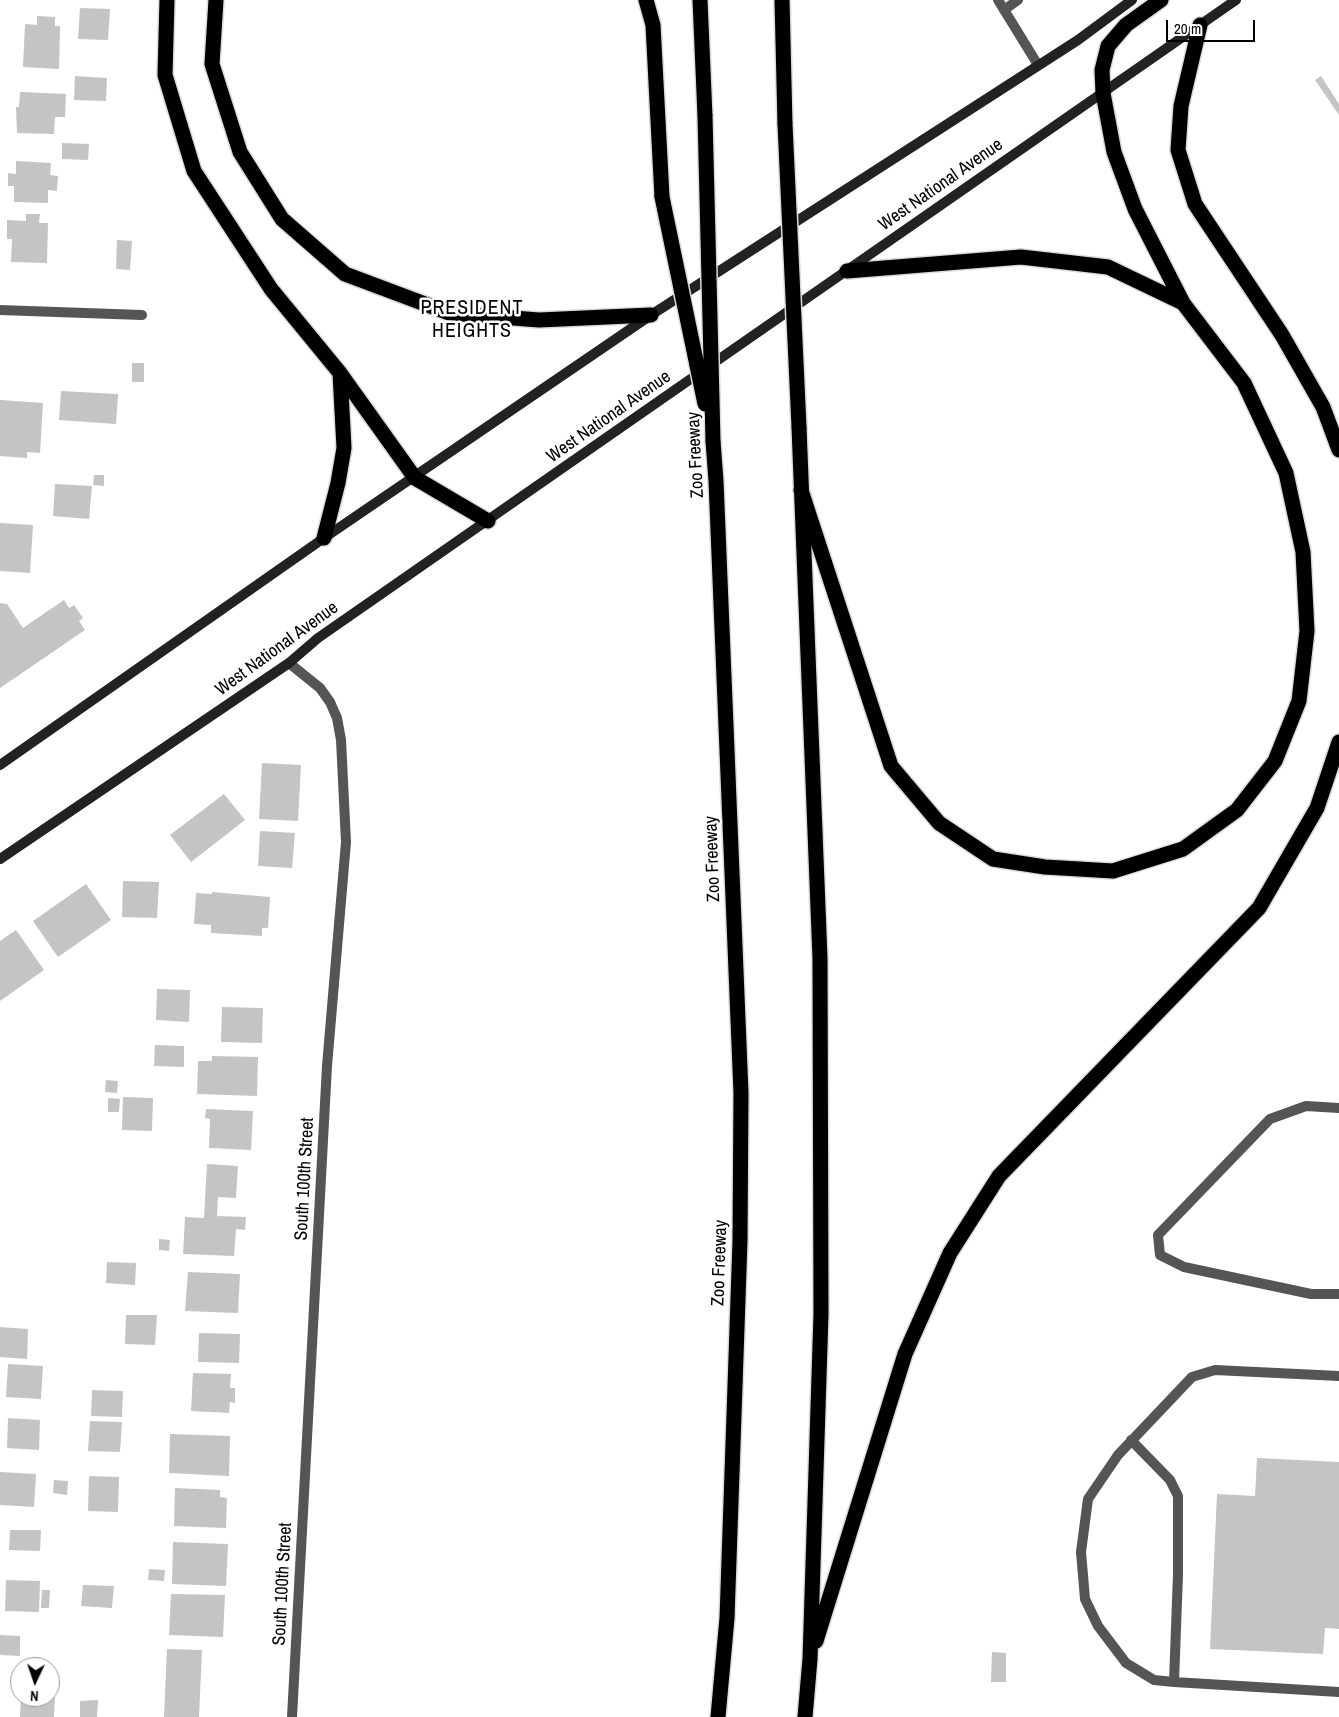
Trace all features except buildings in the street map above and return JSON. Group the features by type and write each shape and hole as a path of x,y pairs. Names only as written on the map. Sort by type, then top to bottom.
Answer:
{"highway":[{"path":"167,0 165,75 194,171 271,289 340,374 414,478 488,521"},
{"path":"216,0 212,64 240,152 282,219 345,274 449,314 538,320 651,315"},
{"path":"646,0 653,25 662,197 712,441"},
{"name":"Zoo Freeway","path":"700,0 705,116 712,441 716,481 742,1093 740,1251 728,1598 718,1717"},
{"path":"782,0 785,124 820,958 821,1314 810,1659 805,1717"},
{"path":"801,490 891,766 939,823 993,859 1045,867 1113,871 1183,849 1238,810 1275,761 1299,701 1307,631 1303,552 1286,473 1244,383 1183,303 1135,209 1114,152 1103,93 1102,70 1108,46 1126,25 1161,0"},
{"path":"1200,25 1181,106 1178,150 1195,204 1282,335 1323,407 1339,450"},
{"path":"847,270 1021,258 1108,267 1183,303"},
{"path":"324,538 338,483 344,448 340,374"},
{"path":"810,1659 905,1354 950,1253 999,1176 1259,908 1317,808 1339,742"}],"main road":[{"path":"0,765 324,538 651,315 1038,65 1132,0"},
{"name":"West National Avenue","path":"0,858 289,664 318,638 1236,0"}],"street":[{"path":"998,0 1038,65"},
{"path":"1004,10 1018,0"},
{"path":"0,310 142,315"},
{"name":"South 100th Street","path":"289,664 320,688 330,702 337,718 341,740 346,842 327,1076 292,1717"},
{"path":"1339,1108 1306,1106 1270,1119 1158,1236 1160,1255 1184,1267 1312,1294 1339,1294"},
{"path":"1339,1376 1215,1370 1192,1377 1131,1440 1088,1499 1081,1552 1085,1599 1098,1626 1126,1663 1154,1680 1339,1692"},
{"path":"1131,1440 1170,1480 1178,1496 1178,1574 1174,1682"}],"district":[{"name":"PRESIDENT HEIGHTS","path":"472,320"}]}
